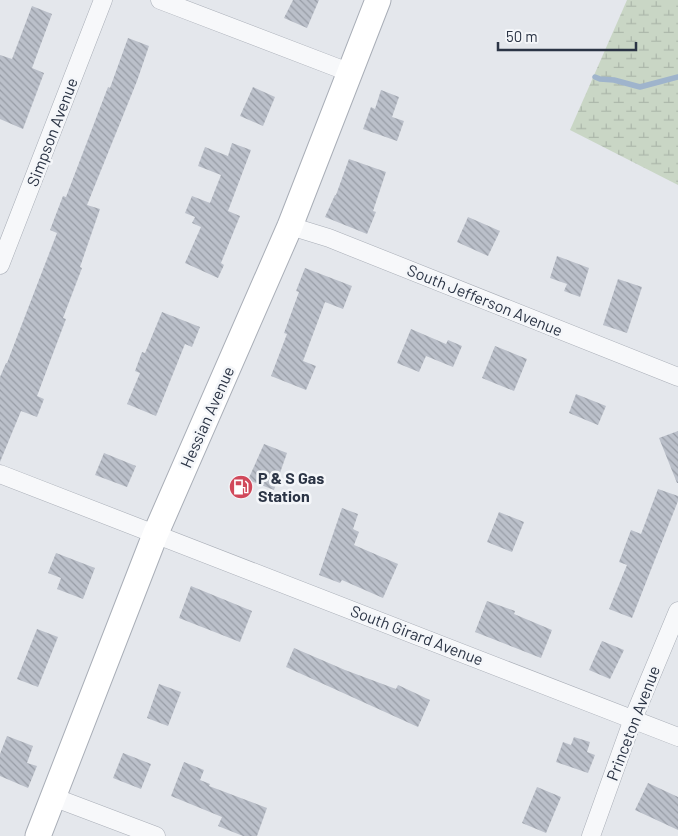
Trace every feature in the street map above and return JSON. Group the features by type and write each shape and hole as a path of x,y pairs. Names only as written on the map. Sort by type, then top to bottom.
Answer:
{"main road":[{"name":"Hessian Avenue","path":"38,836 155,535 290,226 378,0"}],"street":[{"name":"Simpson Avenue","path":"0,265 103,0"},
{"path":"160,0 351,73"},
{"name":"South Jefferson Avenue","path":"290,226 329,238 678,377"},
{"name":"South Girard Avenue","path":"0,474 678,737"},
{"name":"Princeton Avenue","path":"591,836 633,719 678,611"},
{"path":"53,797 156,836"}],"green space":[{"path":"627,0 678,0 678,185 570,130"}],"building":[{"path":"293,0 319,0 307,28 284,18"},
{"path":"32,6 52,14 32,68 44,73 23,129 0,119 0,55 12,59"},
{"path":"128,38 149,46 137,81 87,205 100,209 80,267 82,268 63,318 66,319 37,396 44,399 37,417 21,411 0,462 0,377 57,233 50,230 63,196 66,197"},
{"path":"253,87 275,97 263,126 240,116"},
{"path":"381,90 399,97 392,117 404,121 397,141 363,129 371,107 375,109"},
{"path":"232,143 251,150 228,211 240,216 221,263 224,265 218,278 185,263 201,227 192,223 195,217 185,213 192,196 210,203 221,175 198,166 205,147 228,156"},
{"path":"349,159 386,172 373,211 376,212 367,234 325,217 336,195"},
{"path":"468,217 500,231 488,256 457,242"},
{"path":"557,256 589,268 580,297 564,291 567,284 550,278"},
{"path":"305,268 352,286 343,309 325,302 303,361 316,366 306,390 271,376 287,334 284,333 299,292 296,291"},
{"path":"618,279 642,287 627,333 603,325"},
{"path":"162,312 200,327 192,347 185,344 156,416 127,404 140,373 135,371 142,352 145,353"},
{"path":"411,329 446,344 448,340 462,346 453,367 426,356 419,372 397,363"},
{"path":"495,346 527,359 514,391 482,378"},
{"path":"576,394 606,406 598,425 569,413"},
{"path":"678,431 678,483 677,483 659,438"},
{"path":"264,444 287,453 274,490 248,480"},
{"path":"104,453 136,466 127,487 95,475"},
{"path":"658,489 678,496 678,501 632,618 609,609 627,565 619,562 631,530 641,534"},
{"path":"342,508 358,514 353,529 359,532 354,545 398,564 383,598 342,580 340,583 319,575"},
{"path":"499,512 524,522 512,552 487,542"},
{"path":"56,553 95,568 83,599 57,589 61,578 48,573"},
{"path":"191,586 252,611 240,642 179,618"},
{"path":"487,601 515,611 514,614 552,630 541,658 475,632"},
{"path":"37,629 58,637 38,687 17,679"},
{"path":"602,641 624,650 610,679 589,670"},
{"path":"294,648 396,689 398,685 430,700 418,727 286,667"},
{"path":"159,684 181,692 168,726 147,718"},
{"path":"7,736 33,746 27,763 37,766 28,788 0,776 0,754"},
{"path":"574,737 590,742 587,752 595,755 588,773 556,762 563,742 571,745"},
{"path":"123,753 151,764 141,789 113,778"},
{"path":"184,762 204,770 200,780 210,784 209,786 267,808 257,836 243,836 218,826 222,817 171,796"},
{"path":"648,783 678,797 678,830 635,810"},
{"path":"537,787 561,797 546,833 522,823"}],"waterway":[{"path":"595,77 640,87 678,77"}],"place":[{"name":"P & S Gas Station","path":"241,487"}]}
